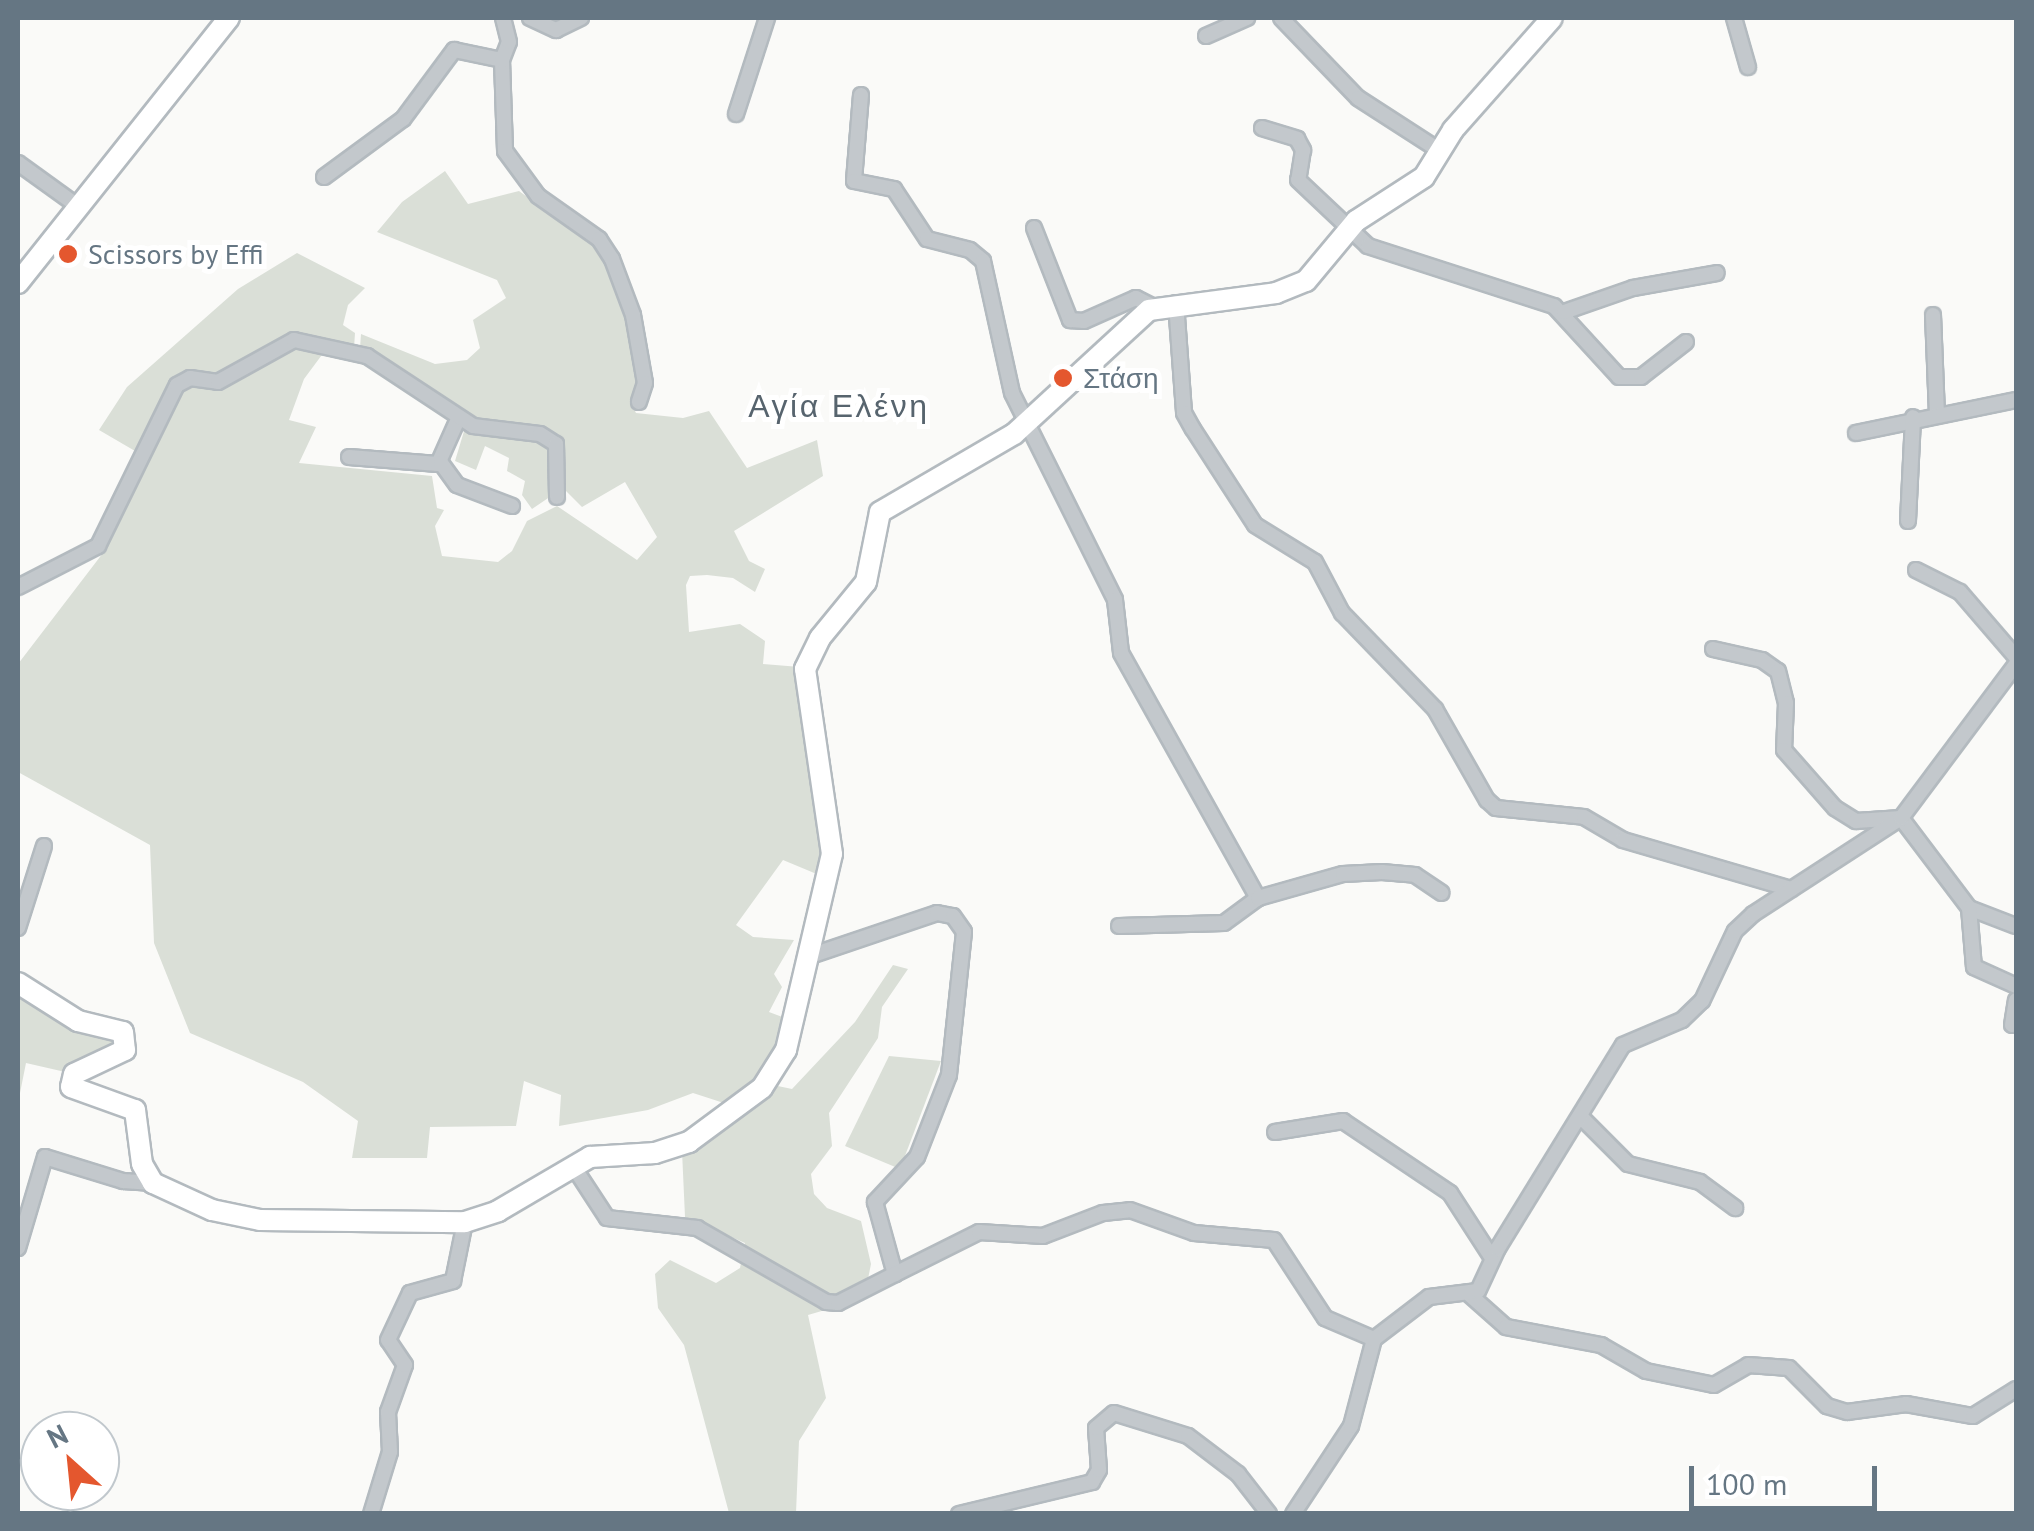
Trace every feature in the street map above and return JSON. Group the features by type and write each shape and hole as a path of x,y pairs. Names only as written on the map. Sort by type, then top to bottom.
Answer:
{"street":[{"path":"18,284 229,18"},
{"path":"503,18 509,42 502,60 505,151 538,196 599,239 612,259 633,315 645,383 639,402"},
{"path":"530,18 556,30 580,18"},
{"path":"736,114 767,18"},
{"path":"1206,36 1247,18"},
{"path":"1281,18 1358,98 1440,151"},
{"path":"18,1248 45,1157 133,1184 153,1183 212,1210 260,1220 465,1222 498,1211 598,1155 678,1148 762,1088 786,1050 832,854 806,705 809,655 866,582 880,512 1026,424 1154,307 1294,288 1312,276 1349,228 1420,181 1440,151 1552,18"},
{"path":"1734,18 1748,67"},
{"path":"324,177 403,119 454,50 502,60"},
{"path":"861,95 854,181 894,189 928,239 979,256 1005,370 1026,424 1115,600 1127,667 1258,898"},
{"path":"1262,128 1297,139 1303,150 1298,180 1349,228 1391,258 1564,312 1619,377 1641,377 1686,342"},
{"path":"18,163 78,207"},
{"path":"1034,228 1070,320 1084,320 1136,298 1154,307"},
{"path":"1564,312 1633,288 1717,273"},
{"path":"1176,303 1180,380 1193,430 1255,525 1315,562 1342,613 1436,709 1487,800 1496,808 1584,818 1623,840 1791,889"},
{"path":"1933,316 1936,413"},
{"path":"18,587 98,546 120,512 156,416 184,380 218,382 282,342 312,342 367,356 459,417 492,432 540,434 556,444 557,498"},
{"path":"1856,433 1913,416 2016,400"},
{"path":"1908,521 1913,416"},
{"path":"440,463 459,417"},
{"path":"349,457 440,463 458,486 512,506"},
{"path":"1293,1514 1351,1426 1374,1338 1429,1298 1470,1295 1480,1288 1492,1258 1624,1045 1682,1020 1702,1000 1735,931 1791,889 1900,818 2016,661 1960,592 1916,570"},
{"path":"1713,649 1762,660 1778,671 1786,703 1784,750 1834,808 1856,821 1900,818"},
{"path":"1900,818 1969,908 2016,926"},
{"path":"18,928 44,846"},
{"path":"1119,926 1224,923 1258,898 1343,874 1382,872 1415,876 1442,893"},
{"path":"1969,908 1974,967 2016,986"},
{"path":"806,957 937,914 953,916 964,932 958,1031 949,1075 917,1157 875,1202 894,1274"},
{"path":"18,982 78,1021 126,1036 124,1050 74,1074 70,1083 80,1095 107,1096 135,1110 142,1164 153,1183"},
{"path":"2012,1025 2016,1000"},
{"path":"1580,1116 1628,1164 1700,1182 1734,1208"},
{"path":"1275,1132 1343,1122 1450,1193 1492,1258"},
{"path":"573,1166 606,1217 625,1224 697,1228 826,1302 838,1302 982,1231 1043,1236 1102,1213 1130,1210 1194,1232 1274,1240 1325,1318 1374,1338"},
{"path":"370,1514 390,1452 388,1412 405,1365 388,1340 410,1293 453,1280 465,1222"},
{"path":"1470,1295 1506,1327 1601,1346 1646,1370 1714,1385 1748,1365 1788,1368 1827,1406 1847,1412 1906,1404 1973,1416 2016,1388"},
{"path":"959,1514 1092,1482 1099,1470 1096,1428 1114,1413 1188,1436 1238,1474 1269,1514"}],"shaded area":[{"path":"445,171 468,204 519,191 591,244 621,288 641,391 631,403 636,413 683,418 709,411 747,468 817,440 823,476 734,531 749,561 765,569 755,592 733,578 707,575 690,576 686,585 689,632 740,624 765,641 763,664 800,667 800,713 823,851 819,875 783,860 736,925 753,937 794,940 774,974 782,987 769,1012 785,1018 772,1067 730,1105 693,1093 648,1110 559,1126 561,1095 524,1081 516,1126 430,1127 427,1158 352,1158 358,1121 303,1082 190,1033 154,943 150,845 18,772 18,664 106,549 147,458 99,430 127,387 238,289 297,253 365,288 348,305 343,325 355,333 354,348 330,344 304,379 289,420 316,427 299,463 432,476 437,508 444,510 435,526 442,556 498,562 512,551 527,521 557,506 637,560 657,537 625,482 582,507 563,488 532,509 522,495 525,481 507,471 509,458 485,446 476,470 455,461 468,418 360,348 361,334 435,364 467,360 480,348 473,320 506,298 497,280 377,232 402,202"},
{"path":"893,965 908,969 882,1007 878,1038 829,1113 832,1146 811,1174 814,1194 827,1208 861,1221 871,1264 867,1284 832,1308 808,1315 826,1398 799,1441 796,1513 729,1513 684,1345 658,1308 655,1274 670,1260 716,1283 740,1268 745,1243 685,1217 682,1151 773,1085 792,1089 855,1022"},
{"path":"18,983 126,1036 74,1074 26,1063 18,1103"},
{"path":"889,1056 941,1061 900,1169 845,1146"}],"place":[{"name":"Scissors by Effi","path":"68,254"},
{"name":"Στάση","path":"1063,378"}],"district":[{"name":"Αγία Ελένη","path":"839,405"}]}
